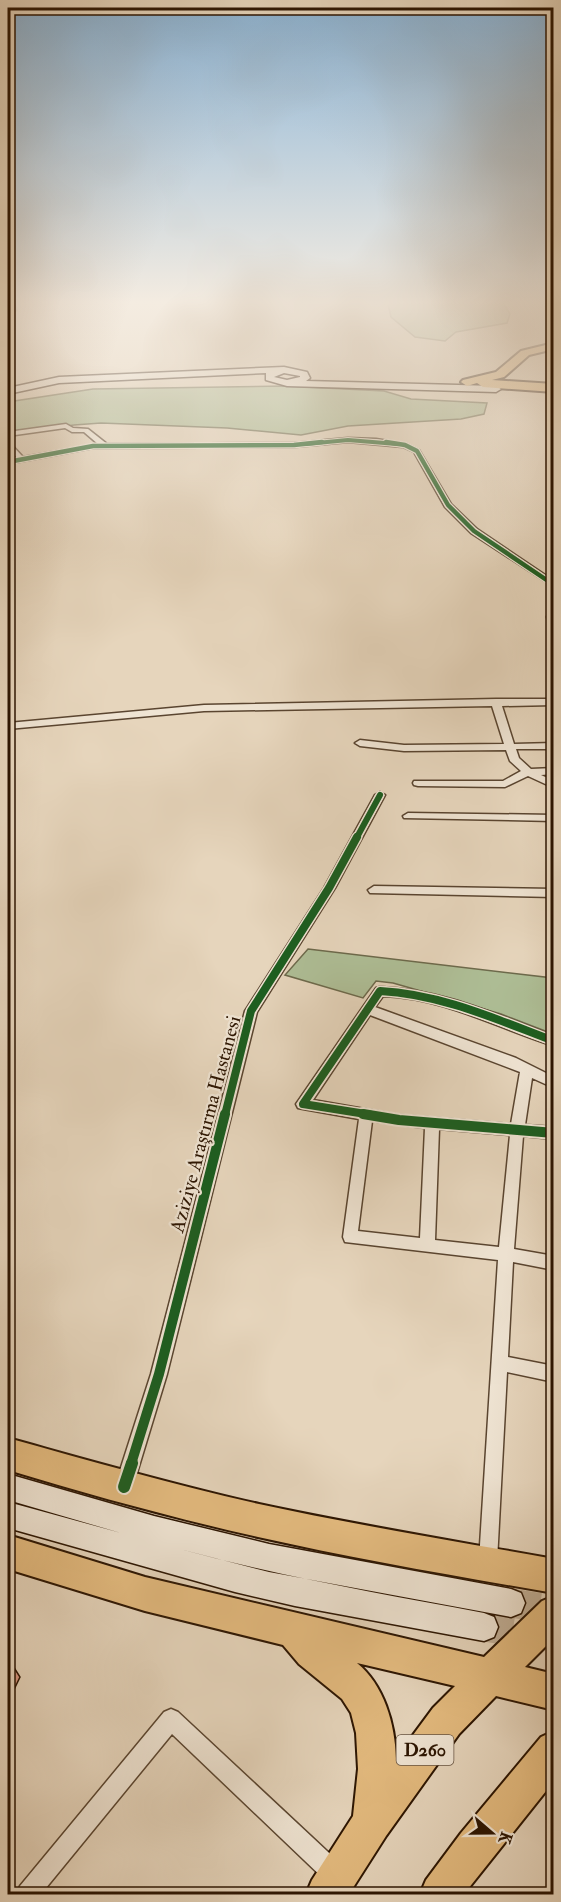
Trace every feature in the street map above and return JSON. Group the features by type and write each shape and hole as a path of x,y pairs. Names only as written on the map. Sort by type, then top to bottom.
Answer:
{"highway":[{"path":"8,1454 124,1487 321,1534 554,1576"},
{"path":"8,1552 145,1593 554,1692"},
{"name":"D260","path":"332,1885 372,1822 446,1721 554,1613"},
{"path":"294,1630 312,1652 336,1668 356,1687 367,1706 374,1727 377,1756 372,1822"},
{"path":"440,1894 554,1750"}],"street":[{"path":"8,434 66,426 86,430 105,446"},
{"path":"8,462 93,446 294,445 348,440 405,445 417,451 448,505 474,531 554,585"},
{"path":"8,443 22,460"},
{"path":"553,624 554,605"},
{"path":"496,702 514,759 528,772 554,785"},
{"path":"8,726 204,708 554,702"},
{"path":"360,743 404,748 554,746"},
{"path":"418,783 505,784 528,772 554,771"},
{"name":"Aziziye Araştırma Hastanesi","path":"124,1487 159,1374 251,1011 329,888 380,795"},
{"path":"408,816 554,818"},
{"path":"374,890 554,893"},
{"path":"554,1041 491,1018 397,990 380,991 303,1104 366,1116 554,1133"},
{"path":"369,1010 527,1070 554,1083"},
{"path":"488,1563 506,1254 517,1130 527,1070"},
{"path":"366,1116 350,1237 506,1254 554,1263"},
{"path":"427,1246 432,1123"},
{"path":"499,1364 554,1374"},
{"path":"8,1487 154,1529 269,1558 512,1603"},
{"path":"8,1515 245,1581 484,1626"},
{"path":"28,1894 171,1719 332,1885"}],"green space":[{"path":"68,393 390,393 411,399 487,403 484,414 461,419 348,426 301,435 227,428 101,423 8,434 8,402"},
{"path":"308,949 553,978 553,1034 501,1014 393,983 376,981 363,998 285,975"}],"building":[{"path":"8,1658 20,1677 8,1702"}],"tunnel":[{"path":"511,1603 554,1610"},
{"path":"484,1627 535,1635"}],"cycle path":[{"path":"8,462 93,446 294,445 348,440 405,445 417,451 448,505 474,531 554,585"},
{"path":"124,1487 159,1374 251,1011 329,888 380,795"},
{"path":"554,1041 443,1001 399,992 380,991 303,1104 399,1120 554,1133"}]}
